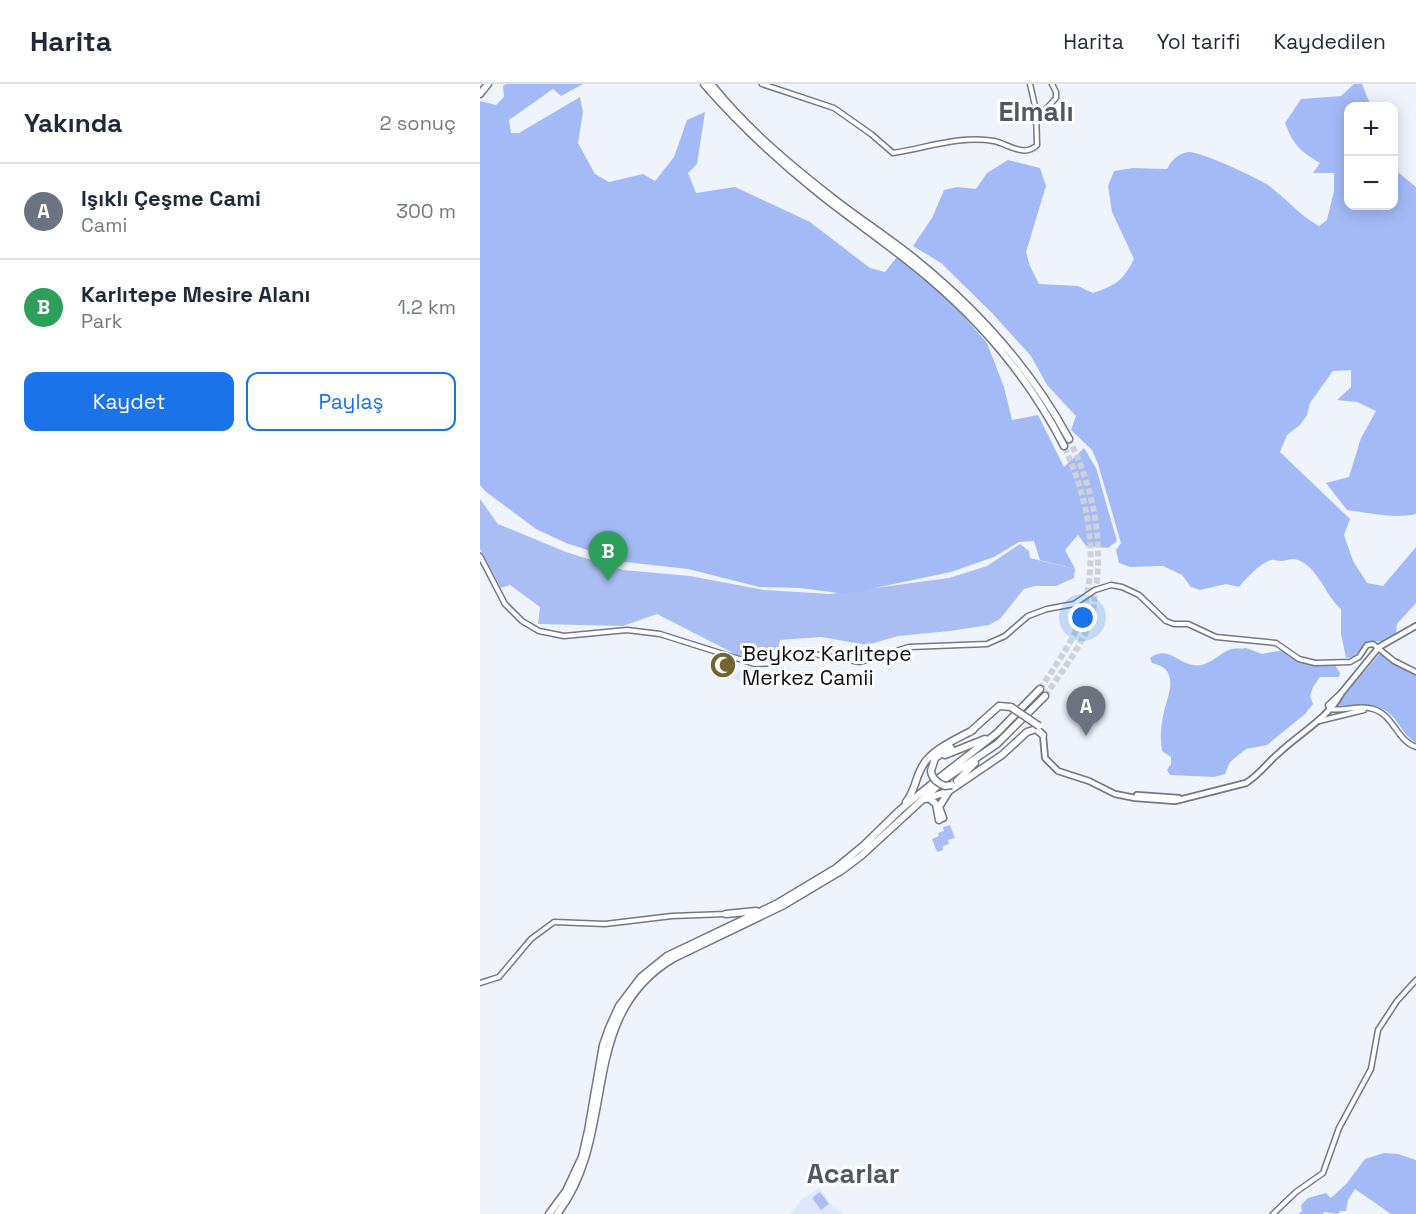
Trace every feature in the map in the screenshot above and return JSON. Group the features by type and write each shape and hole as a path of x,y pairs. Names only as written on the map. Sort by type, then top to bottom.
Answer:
{"highway":[{"path":"480,88 487,84"},
{"path":"480,94 487,84"},
{"path":"704,84 734,118 769,152 931,280 971,316 1027,384 1064,446"},
{"path":"711,84 775,151 835,200 915,259 974,311 1032,381 1069,439"},
{"path":"555,1212 580,1174 608,1045 623,1007 640,985 662,964 742,922 836,868 900,810 998,733 1040,689"},
{"path":"929,798 936,804 941,819 939,807 953,786 1045,696"},
{"path":"995,760 953,786 945,786 937,782 931,771 936,758 973,730 999,706 1011,707 1043,728 1043,735"},
{"path":"920,802 953,786 995,760 1027,732 1036,729 1043,735"},
{"path":"900,810 912,795 922,765 937,752 973,730"},
{"path":"936,758 981,742 998,733"},
{"path":"713,936 732,924 784,905 841,871 861,856 945,779 997,744"},
{"path":"750,910 765,909"},
{"path":"730,914 765,909"},
{"path":"730,914 742,922"},
{"path":"730,914 732,924"}],"main road":[{"path":"762,84 834,108 893,153 968,140 996,141 1012,149 1031,149 1037,145 1036,108 1030,84"},
{"path":"1036,108 1039,111 1044,110 1055,100 1056,94 1052,84"},
{"path":"480,556 511,611 539,631 564,636 627,630 660,634 755,664 770,664 808,653 860,662 909,647 987,644 1005,636 1028,616 1047,609 1074,604 1095,590 1111,585 1122,587 1147,600 1166,621 1174,624 1188,624 1216,637 1276,643 1299,659 1315,663 1350,662 1359,657 1369,646 1386,644"},
{"path":"1043,735 1045,758 1053,768 1115,794 1136,799 1169,801 1183,799 1246,783 1329,708 1378,649 1416,627"},
{"path":"1386,644 1386,654"},
{"path":"1369,646 1386,654 1394,662 1416,672"},
{"path":"1329,708 1332,711 1356,707 1383,713 1407,743 1416,747"},
{"path":"1310,725 1337,715 1366,710 1375,711 1390,720"},
{"path":"1136,799 1158,796 1183,799"},
{"path":"480,983 498,977 531,939 554,922 605,924 672,916 730,914"},
{"path":"1273,1214 1296,1192 1323,1173 1335,1136 1371,1069 1378,1030 1397,1001 1416,980"}],"shaded area":[{"path":"506,84 583,84 561,96 553,89 509,120 511,133 519,133 580,97 583,112 578,143 595,174 609,182 643,174 655,181 674,157 687,120 705,112 697,164 688,173 696,193 735,187 810,222 870,268 885,272 897,257 926,280 954,305 987,343 1004,387 1012,420 1038,415 1064,467 1084,448 1096,468 1117,541 1108,548 1086,546 1078,535 1065,550 1075,569 1040,560 1034,541 1019,542 994,557 951,572 846,594 800,588 759,587 688,569 625,562 566,543 536,529 485,491 480,485 480,101 496,105 504,97 503,86"},
{"path":"1354,84 1362,84 1369,102 1344,102 1344,210 1398,210 1398,172 1416,187 1416,514 1391,516 1347,510 1326,483 1349,477 1361,438 1376,411 1357,402 1337,400 1351,387 1351,370 1333,371 1310,403 1307,415 1300,425 1287,435 1280,452 1350,519 1344,535 1353,561 1367,583 1383,586 1416,547 1416,603 1397,624 1396,633 1383,641 1369,642 1353,657 1346,658 1341,634 1341,609 1315,573 1302,562 1294,559 1271,560 1258,568 1239,587 1226,584 1200,590 1191,587 1182,575 1163,566 1130,567 1119,563 1116,550 1121,543 1098,464 1092,450 1071,430 1076,416 1047,385 1031,356 992,313 941,263 913,246 932,218 944,190 957,187 976,189 987,173 1008,160 1040,168 1046,186 1026,252 1039,284 1078,286 1093,293 1118,281 1134,259 1112,212 1108,186 1114,171 1133,168 1167,169 1175,158 1188,152 1215,160 1262,181 1319,226 1327,220 1334,191 1334,173 1313,173 1320,163 1298,147 1285,123 1301,99 1341,96"},
{"path":"480,499 498,524 566,552 623,570 690,576 764,590 830,594 949,578 987,566 1020,544 1029,551 1030,558 1075,569 1074,578 1056,586 1035,586 1024,589 1000,619 989,625 898,636 867,645 821,637 780,640 776,658 753,659 737,655 657,614 623,626 538,624 540,607 510,585 501,588 480,549"},
{"path":"1246,648 1262,654 1283,650 1308,662 1335,665 1340,673 1339,677 1320,677 1310,696 1313,704 1305,714 1267,745 1246,749 1230,762 1225,774 1214,777 1170,775 1167,770 1171,764 1171,757 1162,751 1161,738 1170,680 1165,669 1152,663 1150,658 1162,653 1187,664 1199,665 1232,649"},
{"path":"1381,652 1399,666 1416,672 1416,743 1406,735 1394,718 1381,709 1366,705 1335,706"},
{"path":"745,666 753,667 754,679 750,683 733,679"},
{"path":"950,825 955,838 948,840 949,844 937,852 932,839 944,831 943,827"},
{"path":"1384,1153 1398,1154 1416,1160 1416,1214 1391,1214 1355,1189 1348,1200 1346,1211 1340,1211 1338,1214 1324,1212 1323,1214 1298,1214 1302,1211 1301,1205 1308,1198 1326,1193 1331,1198 1347,1183 1365,1159"},
{"path":"820,1188 833,1207 842,1214 790,1214 802,1199"},
{"path":"820,1192 829,1204 821,1210 812,1198"}],"tunnel":[{"path":"1045,696 1088,628 1093,612 1097,574 1097,534 1090,495 1069,439"},
{"path":"1040,689 1078,627 1085,607 1090,571 1091,552 1087,516 1078,481 1064,446"}],"place":[{"name":"Karlıtepe Mesire Alanı","path":"608,581"},
{"name":"Beykoz Karlıtepe Merkez Camii","path":"723,665"},
{"name":"Işıklı Çeşme Cami","path":"1086,736"}],"district":[{"name":"Elmalı","path":"1036,111"},
{"name":"Acarlar","path":"853,1173"}]}
